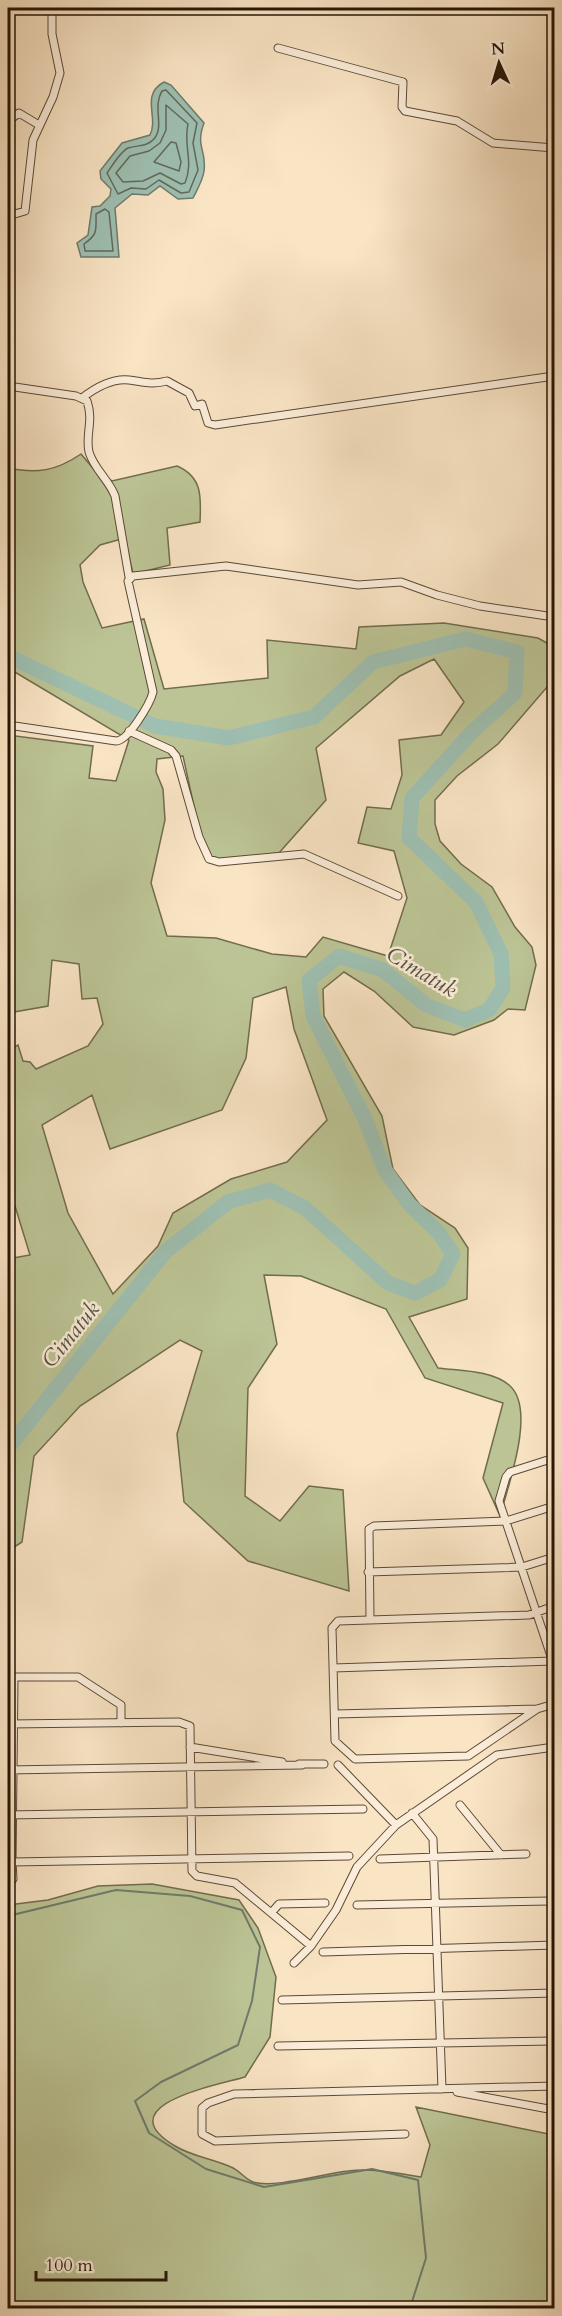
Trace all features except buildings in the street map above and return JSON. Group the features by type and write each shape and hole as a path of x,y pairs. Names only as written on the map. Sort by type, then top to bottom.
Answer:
{"street":[{"path":"8,216 25,211 33,140 53,97 60,73 52,34 52,8"},
{"path":"278,48 403,82 402,107 405,111 457,121 493,143 555,148"},
{"path":"8,122 20,113 39,125"},
{"path":"82,398 95,388 117,380 152,385 166,381 189,393 195,406 202,404 208,423 215,425 555,376"},
{"path":"8,386 82,398 87,401 92,414 89,453 111,485 115,496 153,692 151,700 131,729 124,738 116,741 8,725"},
{"path":"129,577 226,566 358,585 400,582 436,595 480,606 555,618"},
{"path":"131,729 171,750 176,756 199,837 209,859 219,862 304,854 398,897"},
{"path":"333,1668 553,1659 499,1501 506,1477 510,1472 555,1458"},
{"path":"370,1620 367,1532 374,1526 506,1521 555,1506"},
{"path":"368,1572 522,1567 555,1557"},
{"path":"537,1709 468,1756 351,1758 336,1742 332,1628 334,1623 370,1620 529,1615 555,1606"},
{"path":"8,1884 13,1879 10,1837 10,1676 78,1677 121,1706 122,1723"},
{"path":"335,1714 537,1709 555,1704"},
{"path":"10,1724 179,1722 190,1726 190,1859 192,1871 197,1876 235,1883 311,1946"},
{"path":"190,1747 302,1765"},
{"path":"294,1963 311,1946 336,1910 357,1867 396,1825 497,1755 555,1747"},
{"path":"10,1770 324,1764"},
{"path":"338,1765 396,1825"},
{"path":"460,1805 501,1855"},
{"path":"10,1815 363,1809"},
{"path":"412,1813 433,1839 435,1857 442,2089"},
{"path":"380,1859 526,1854"},
{"path":"12,1862 349,1856"},
{"path":"357,1905 550,1901"},
{"path":"272,1912 279,1904 325,1903"},
{"path":"323,1952 555,1945"},
{"path":"282,2000 555,1993"},
{"path":"278,2046 555,2041"},
{"path":"405,2134 215,2141 202,2134 202,2108 208,2103 234,2094 555,2086"},
{"path":"442,2089 555,2110"}],"green space":[{"path":"81,454 96,472 112,481 177,466 192,476 199,489 200,522 167,528 170,565 133,574 125,538 100,545 80,565 83,582 102,628 144,619 164,689 268,678 267,640 356,649 359,627 444,623 538,638 554,647 554,679 498,744 457,776 435,800 435,824 440,841 461,864 492,887 515,927 532,947 536,965 525,1010 508,1009 494,1020 454,1035 413,1027 374,991 344,972 323,989 324,1016 382,1116 393,1169 420,1205 455,1228 468,1248 467,1299 409,1317 438,1368 475,1372 502,1380 517,1396 521,1411 518,1448 500,1516 483,1478 503,1403 425,1378 386,1309 301,1276 264,1275 277,1344 248,1388 245,1496 280,1521 309,1486 343,1490 349,1591 248,1561 184,1502 177,1434 202,1351 180,1340 80,1406 34,1456 22,1542 8,1551 12,1511 8,1488 8,1259 30,1255 15,1206 8,1205 8,1050 18,1045 23,1061 30,1062 36,1069 88,1046 103,1024 97,998 82,999 79,964 52,960 48,1006 8,1013 8,735 93,746 89,778 116,781 129,740 8,668 8,468 28,471 46,470","holes":["434,659 464,702 441,735 399,740 402,775 391,809 367,807 358,843 394,851 407,898 388,956 323,937 306,957 272,954 216,938 167,936 151,883 165,820 163,789 156,772 157,759 183,756 204,852 219,862 278,854 326,800 316,748 400,676","286,987 294,1029 327,1120 287,1162 231,1179 173,1213 158,1246 113,1294 68,1213 42,1125 92,1095 110,1149 222,1110 246,1058 253,998"]},
{"path":"152,1884 239,1900 258,1928 276,1977 270,2037 245,2077 213,2085 174,2099 160,2108 153,2119 157,2132 181,2149 231,2167 250,2181 262,2184 357,2170 385,2171 421,2177 430,2145 416,2107 554,2135 554,2308 8,2308 8,1907 48,1900 98,1886"}],"water":[{"path":"164,82 171,85 204,123 201,143 204,171 200,185 193,198 178,199 160,186 148,195 132,194 115,208 119,257 81,257 77,243 88,235 92,207 100,206 110,196 111,189 101,179 100,171 122,143 150,135 153,121 151,100 157,87"}],"waterway":[{"name":"Cimatuk","path":"8,656 155,726 229,738 314,717 373,662 465,639 517,652 515,693 471,733 412,798 409,838 476,902 501,954 503,988 489,1010 465,1020 426,1005 383,970 339,956 309,980 313,1016 364,1117 385,1170 409,1204 438,1232 453,1254 440,1280 415,1293 388,1283 305,1208 270,1190 228,1202 166,1251 8,1448"},
{"path":"8,1916 116,1890 190,1896 242,1910 260,1947 252,2001 238,2045 161,2082 135,2101 149,2133 206,2169 264,2187 372,2169 418,2180 426,2258 410,2308"}]}
